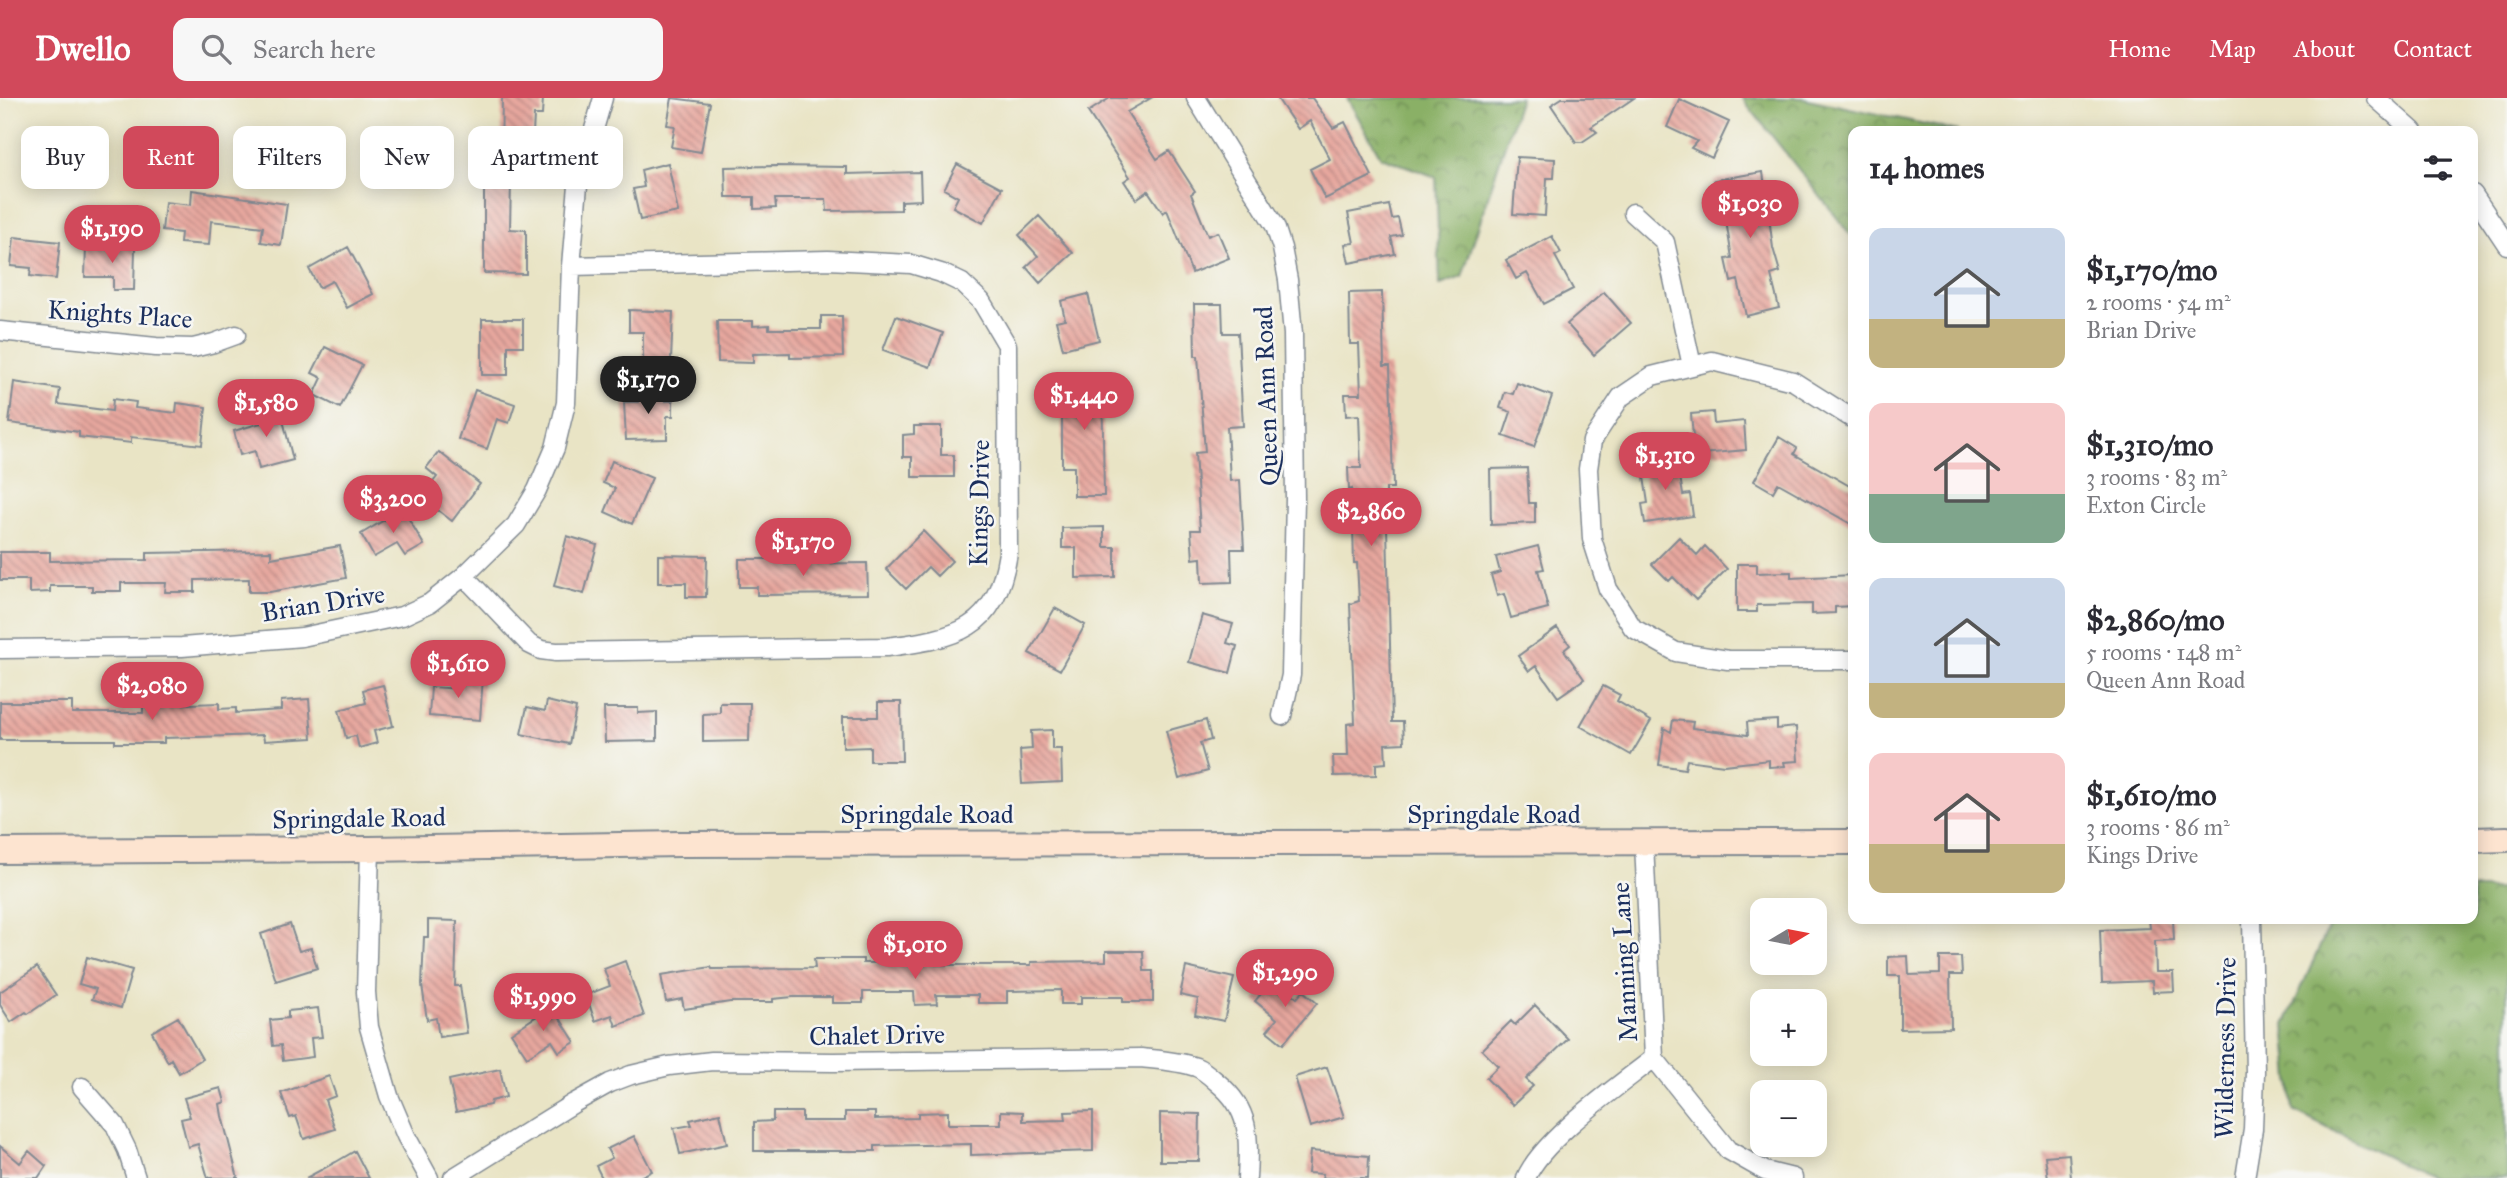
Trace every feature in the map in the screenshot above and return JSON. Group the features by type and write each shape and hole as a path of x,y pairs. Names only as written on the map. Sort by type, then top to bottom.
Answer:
{"main road":[{"path":"2478,840 2507,839"},
{"name":"Springdale Road","path":"0,851 680,844 1848,842"}],"street":[{"name":"Brian Drive","path":"0,649 183,647 302,637 401,616 430,603 464,576 516,525 537,490 555,448 566,403 570,266 578,185 603,98"},
{"name":"Queen Ann Road","path":"1196,98 1275,226 1288,280 1293,334 1295,499 1290,675 1282,716"},
{"path":"2376,98 2407,126"},
{"path":"2478,198 2500,218 2507,245"},
{"path":"1633,212 1665,243 1692,366"},
{"name":"Kings Drive","path":"464,576 530,644 541,650 556,652 887,647 938,640 962,630 981,616 994,600 1004,580 1008,553 1007,345 981,300 962,283 911,264 842,260 570,266"},
{"name":"Knights Place","path":"0,331 156,347 193,348 236,335"},
{"path":"1848,416 1793,381 1713,361 1652,376 1621,397 1592,441 1588,469 1592,539 1608,589 1633,628 1676,652 1728,660 1848,660"},
{"name":"Manning Lane","path":"1644,843 1654,1058 1728,1150 1765,1171 1793,1178"},
{"path":"370,849 366,992 369,1027 389,1096 429,1178"},
{"name":"Wilderness Drive","path":"2245,1178 2253,1129 2255,1072 2252,924"},
{"name":"Chalet Drive","path":"453,1178 610,1083 669,1066 712,1062 1141,1058 1176,1061 1199,1068 1233,1096 1243,1114 1249,1145 1247,1178"},
{"path":"1526,1178 1531,1165 1579,1118 1654,1058"},
{"path":"82,1087 115,1125 136,1178"}],"green space":[{"path":"1347,98 1520,98 1462,277 1440,285 1436,177 1381,157"},
{"path":"1742,98 1803,98 1935,126 1848,126 1848,232"},
{"path":"2478,889 2507,889 2507,1178 2430,1178 2293,1111 2285,1025 2330,924 2478,924"}],"building":[{"path":"502,98 543,98 542,115 534,115 533,126 502,126"},
{"path":"672,98 710,103 701,152 671,147 675,126 667,125"},
{"path":"1110,98 1151,98 1127,112 1157,159 1169,151 1195,191 1191,194 1208,236 1218,232 1229,258 1192,273 1167,210 1163,213 1148,191 1136,199 1124,181 1130,177 1088,112"},
{"path":"1277,98 1312,98 1333,128 1345,122 1372,176 1325,199 1310,169 1330,159 1310,121 1298,129"},
{"path":"1562,98 1634,98 1591,127 1597,132 1582,142 1576,142 1551,105"},
{"path":"1679,99 1729,122 1712,158 1691,148 1697,141 1667,127"},
{"path":"1517,157 1555,159 1554,178 1547,178 1545,216 1513,214"},
{"path":"668,163 678,212 640,220 633,189 644,187 641,170"},
{"path":"957,164 1002,188 983,223 953,207 958,197 944,189"},
{"path":"725,167 847,167 847,174 920,172 921,200 901,201 901,210 827,211 826,199 775,199 776,208 754,209 754,197 726,197"},
{"path":"1763,172 1773,248 1780,272 1771,275 1779,308 1746,316 1738,280 1731,282 1726,259 1732,258 1723,202 1717,203 1714,180"},
{"path":"484,189 511,189 510,229 526,230 526,274 484,273"},
{"path":"192,190 287,204 281,245 261,242 263,227 211,221 209,245 180,243 181,233 162,231 165,202 191,205"},
{"path":"1389,205 1392,219 1398,218 1402,235 1391,237 1395,254 1349,263 1345,244 1354,243 1348,213"},
{"path":"1039,216 1073,253 1040,283 1026,267 1038,256 1019,235"},
{"path":"1552,236 1561,253 1555,256 1573,289 1544,304 1527,273 1516,279 1506,260"},
{"path":"14,237 60,242 56,279 30,276 31,268 11,266"},
{"path":"86,246 135,247 134,290 113,290 113,277 85,277"},
{"path":"348,247 373,294 347,308 332,281 319,288 309,269"},
{"path":"1382,292 1384,366 1390,366 1393,488 1386,488 1392,722 1403,722 1404,743 1385,744 1386,763 1376,764 1376,775 1334,776 1333,756 1348,756 1347,724 1355,723 1350,604 1359,601 1357,563 1354,563 1352,489 1349,490 1348,468 1361,468 1359,415 1346,416 1345,394 1361,394 1359,344 1350,344 1349,293"},
{"path":"1604,292 1631,323 1594,355 1567,324"},
{"path":"1088,294 1099,340 1063,349 1056,321 1065,319 1061,301"},
{"path":"1194,304 1222,304 1223,333 1238,333 1243,426 1227,427 1230,481 1240,480 1244,549 1231,549 1232,582 1202,583 1201,558 1193,559 1191,530 1200,530 1195,453 1205,452 1198,356 1195,356"},
{"path":"629,310 673,312 671,361 643,360 643,332 629,332"},
{"path":"821,316 842,316 843,357 790,358 790,353 753,354 753,363 718,362 717,321 753,321 753,326 769,325 769,329 821,329"},
{"path":"896,316 943,333 930,367 883,350"},
{"path":"482,319 523,319 523,346 508,346 508,375 482,375"},
{"path":"325,347 362,365 340,408 314,395 322,378 312,373"},
{"path":"1102,374 1104,496 1074,496 1074,467 1062,467 1062,375"},
{"path":"14,382 60,389 58,404 112,411 113,399 136,402 135,408 176,413 177,403 206,407 202,445 131,437 131,443 79,437 79,432 9,423"},
{"path":"1517,383 1552,396 1534,447 1503,436 1511,412 1500,408 1505,392 1513,394"},
{"path":"475,390 515,404 509,423 497,419 487,449 458,439"},
{"path":"665,390 665,401 673,401 673,416 667,416 667,439 626,440 624,402 638,402 638,391"},
{"path":"279,404 293,460 259,469 255,451 240,455 234,431 261,423 257,409"},
{"path":"1713,412 1714,424 1744,421 1746,450 1702,454 1694,447 1691,414"},
{"path":"914,426 941,426 941,455 954,455 954,477 912,477 912,457 903,457 903,435 914,434"},
{"path":"1779,437 1797,448 1794,454 1848,485 1848,522 1778,483 1773,492 1754,481"},
{"path":"439,452 480,484 452,521 421,497 437,477 426,468"},
{"path":"1677,458 1683,495 1690,494 1693,516 1645,523 1642,504 1648,503 1642,464"},
{"path":"612,461 652,478 632,524 605,512 615,488 603,483"},
{"path":"1527,468 1529,503 1535,503 1535,523 1491,525 1490,469"},
{"path":"403,509 424,545 405,556 397,544 374,557 361,534"},
{"path":"1104,527 1104,547 1115,547 1115,577 1076,578 1076,548 1062,548 1062,528"},
{"path":"923,531 952,561 937,576 928,567 906,589 886,569"},
{"path":"567,536 597,545 584,594 554,586"},
{"path":"1679,537 1697,555 1705,546 1727,569 1696,600 1673,577 1669,581 1652,564"},
{"path":"340,546 346,578 270,592 249,592 249,579 195,580 195,592 165,592 166,583 121,583 121,591 92,591 92,586 50,586 50,592 29,593 29,580 0,580 0,552 50,552 50,561 147,560 147,553 271,551 271,558"},
{"path":"1538,546 1544,569 1538,570 1548,608 1511,618 1504,594 1497,596 1491,575 1500,572 1496,557"},
{"path":"658,555 707,556 706,597 686,597 686,583 658,583"},
{"path":"739,559 785,559 785,564 867,563 868,594 757,595 757,587 739,587"},
{"path":"1737,564 1757,564 1757,573 1791,572 1791,578 1848,575 1848,606 1835,607 1835,613 1812,614 1812,604 1757,605 1757,612 1737,612"},
{"path":"1055,608 1085,625 1060,670 1029,653"},
{"path":"1202,615 1233,624 1227,643 1237,646 1230,673 1189,662"},
{"path":"1557,628 1570,645 1564,650 1584,679 1558,697 1536,666 1529,671 1518,656"},
{"path":"461,675 483,677 480,720 429,716 431,687 460,689"},
{"path":"383,685 393,726 374,731 377,743 359,748 356,736 346,738 339,710 366,703 363,690"},
{"path":"1603,686 1620,695 1617,701 1651,721 1631,755 1580,726"},
{"path":"309,699 312,738 264,741 263,735 164,738 164,743 115,743 115,740 0,740 0,702 72,702 72,713 143,713 143,700 164,700 164,705 219,703 219,709 236,708 236,713 281,710 281,701"},
{"path":"547,701 576,708 569,744 521,734 527,707 545,711"},
{"path":"878,702 901,702 902,761 870,761 870,747 843,748 843,717 878,717"},
{"path":"720,703 750,703 749,741 703,742 703,714 720,713"},
{"path":"604,708 638,708 638,713 657,712 657,741 605,742"},
{"path":"1206,720 1211,740 1200,743 1208,771 1179,779 1166,731"},
{"path":"1673,720 1693,722 1692,728 1748,735 1747,722 1777,720 1777,729 1796,727 1798,761 1784,762 1785,766 1769,767 1769,760 1724,765 1687,760 1685,769 1659,765 1664,728 1671,732"},
{"path":"1052,730 1052,749 1061,749 1062,782 1022,784 1020,750 1032,749 1031,731"},
{"path":"428,920 457,921 455,986 460,986 467,1033 439,1037 436,1018 427,1020 422,985 424,937 428,937"},
{"path":"290,924 299,951 311,948 317,968 276,981 261,934"},
{"path":"2150,924 2173,924 2174,940 2155,941 2156,972 2173,972 2174,991 2153,992 2152,981 2102,983 2100,930 2150,928"},
{"path":"1106,951 1143,951 1144,971 1153,971 1153,1002 1123,1002 1123,997 1081,997 1081,1004 1061,1004 1061,990 1007,991 1007,1003 978,1003 978,995 936,995 937,1004 915,1005 914,992 863,992 863,1003 832,1003 832,997 793,997 773,999 773,1002 730,1002 684,1009 682,999 666,1002 661,975 711,967 815,968 814,959 863,959 863,963 936,962 936,965 1031,965 1031,962 1106,961"},
{"path":"1908,956 1909,975 1940,974 1940,957 1961,957 1962,975 1950,975 1951,1028 1900,1029 1900,976 1888,976 1888,957"},
{"path":"87,957 132,970 121,1008 92,999 96,989 79,984"},
{"path":"625,961 644,1016 616,1026 612,1015 595,1021 586,995 610,986 604,969"},
{"path":"37,967 56,995 11,1022 0,1005 0,992"},
{"path":"1186,967 1234,978 1224,1021 1195,1015 1198,999 1180,995"},
{"path":"1274,978 1297,998 1303,991 1317,1003 1283,1044 1267,1031 1277,1019 1255,1001"},
{"path":"1535,1005 1568,1039 1526,1079 1533,1086 1513,1105 1486,1078 1498,1066 1482,1050 1511,1021 1515,1025"},
{"path":"552,1006 575,1042 559,1052 552,1041 527,1057 511,1033"},
{"path":"318,1008 322,1037 311,1038 313,1057 283,1061 281,1045 273,1046 270,1020 288,1018 288,1011"},
{"path":"178,1017 202,1059 179,1073 171,1059 168,1062 152,1032"},
{"path":"1327,1067 1344,1117 1310,1127 1295,1077"},
{"path":"500,1069 506,1097 491,1101 490,1105 456,1112 449,1080"},
{"path":"329,1076 336,1096 325,1100 335,1129 304,1139 296,1116 290,1118 281,1093"},
{"path":"221,1088 225,1102 220,1104 222,1116 238,1178 208,1178 198,1144 188,1147 181,1119 190,1117 184,1098"},
{"path":"1001,1111 1023,1112 1023,1121 1066,1120 1065,1112 1093,1111 1093,1151 971,1155 971,1144 875,1146 875,1151 754,1151 754,1122 773,1121 773,1112 802,1112 802,1121 845,1121 845,1112 875,1112 875,1119 918,1118 918,1113 948,1112 948,1124 1001,1124"},
{"path":"720,1113 727,1144 680,1154 674,1128 692,1125 690,1120"},
{"path":"1160,1113 1200,1114 1199,1161 1160,1161"},
{"path":"634,1136 652,1171 638,1178 602,1178 596,1166 612,1158 607,1149"},
{"path":"0,1146 20,1163 29,1151 46,1166 38,1178 0,1178"},
{"path":"355,1151 369,1178 306,1178 336,1162"},
{"path":"1310,1151 1369,1156 1368,1178 1322,1178 1323,1174 1308,1173"},
{"path":"2069,1154 2071,1178 2048,1178 2045,1156"}]}
